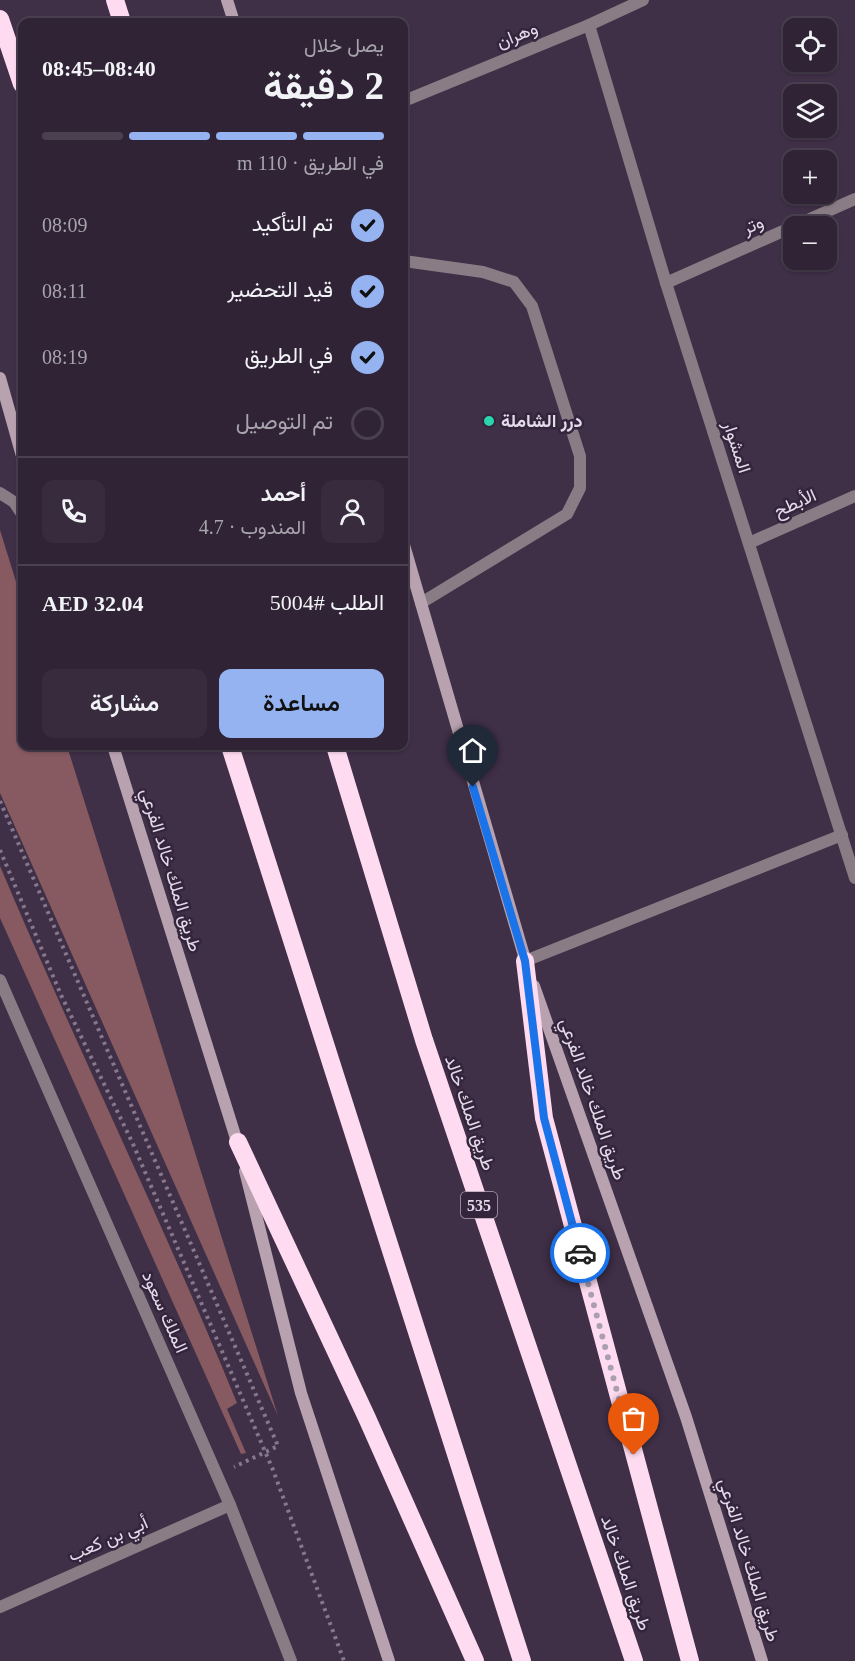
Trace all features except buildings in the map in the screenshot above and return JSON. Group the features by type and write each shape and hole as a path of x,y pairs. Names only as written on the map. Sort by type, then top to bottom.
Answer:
{"highway":[{"path":"115,0 121,18"},
{"path":"0,19 18,72"},
{"path":"231,750 522,1661"},
{"name":"طريق الملك خالد","path":"336,750 423,1040 634,1661"},
{"path":"525,961 544,1118 690,1661"},
{"path":"238,1142 367,1418 475,1661"}],"main road":[{"path":"226,0 233,18"},
{"path":"0,378 18,442"},
{"name":"طريق الملك خالد الفرعي","path":"408,560 525,961 686,1417 762,1661"},
{"name":"طريق الملك خالد الفرعي","path":"114,750 238,1142 301,1393 389,1661"}],"street":[{"name":"وهران","path":"408,99 589,25 643,0"},
{"name":"المشوار","path":"589,25 666,284 855,878"},
{"name":"وتر","path":"666,284 855,199"},
{"path":"408,262 483,272 514,282 532,306 580,456 580,488 567,514 420,603"},
{"path":"0,493 14,502 18,508"},
{"name":"الأبطح","path":"749,543 855,496"},
{"path":"525,961 842,835"},
{"name":"الملك سعود","path":"0,980 230,1505 291,1661"},
{"name":"أبي بن كعب","path":"0,1607 230,1505"}],"path":[{"path":"0,801 278,1446 216,1474"},
{"path":"0,850 61,995 133,1144 265,1452 320,1591 344,1661"}],"shaded area":[{"path":"0,530 18,588 18,750 68,750 278,1416 0,793"},
{"path":"0,866 209,1335 237,1403 227,1409 246,1453 241,1454 0,918"}],"way so far":[{"path":"580,1253 634,1455"}],"place":[{"name":"درر الشاملة","path":"489,421"}],"route":[{"path":"473,787 525,961 544,1118 580,1253"}]}
